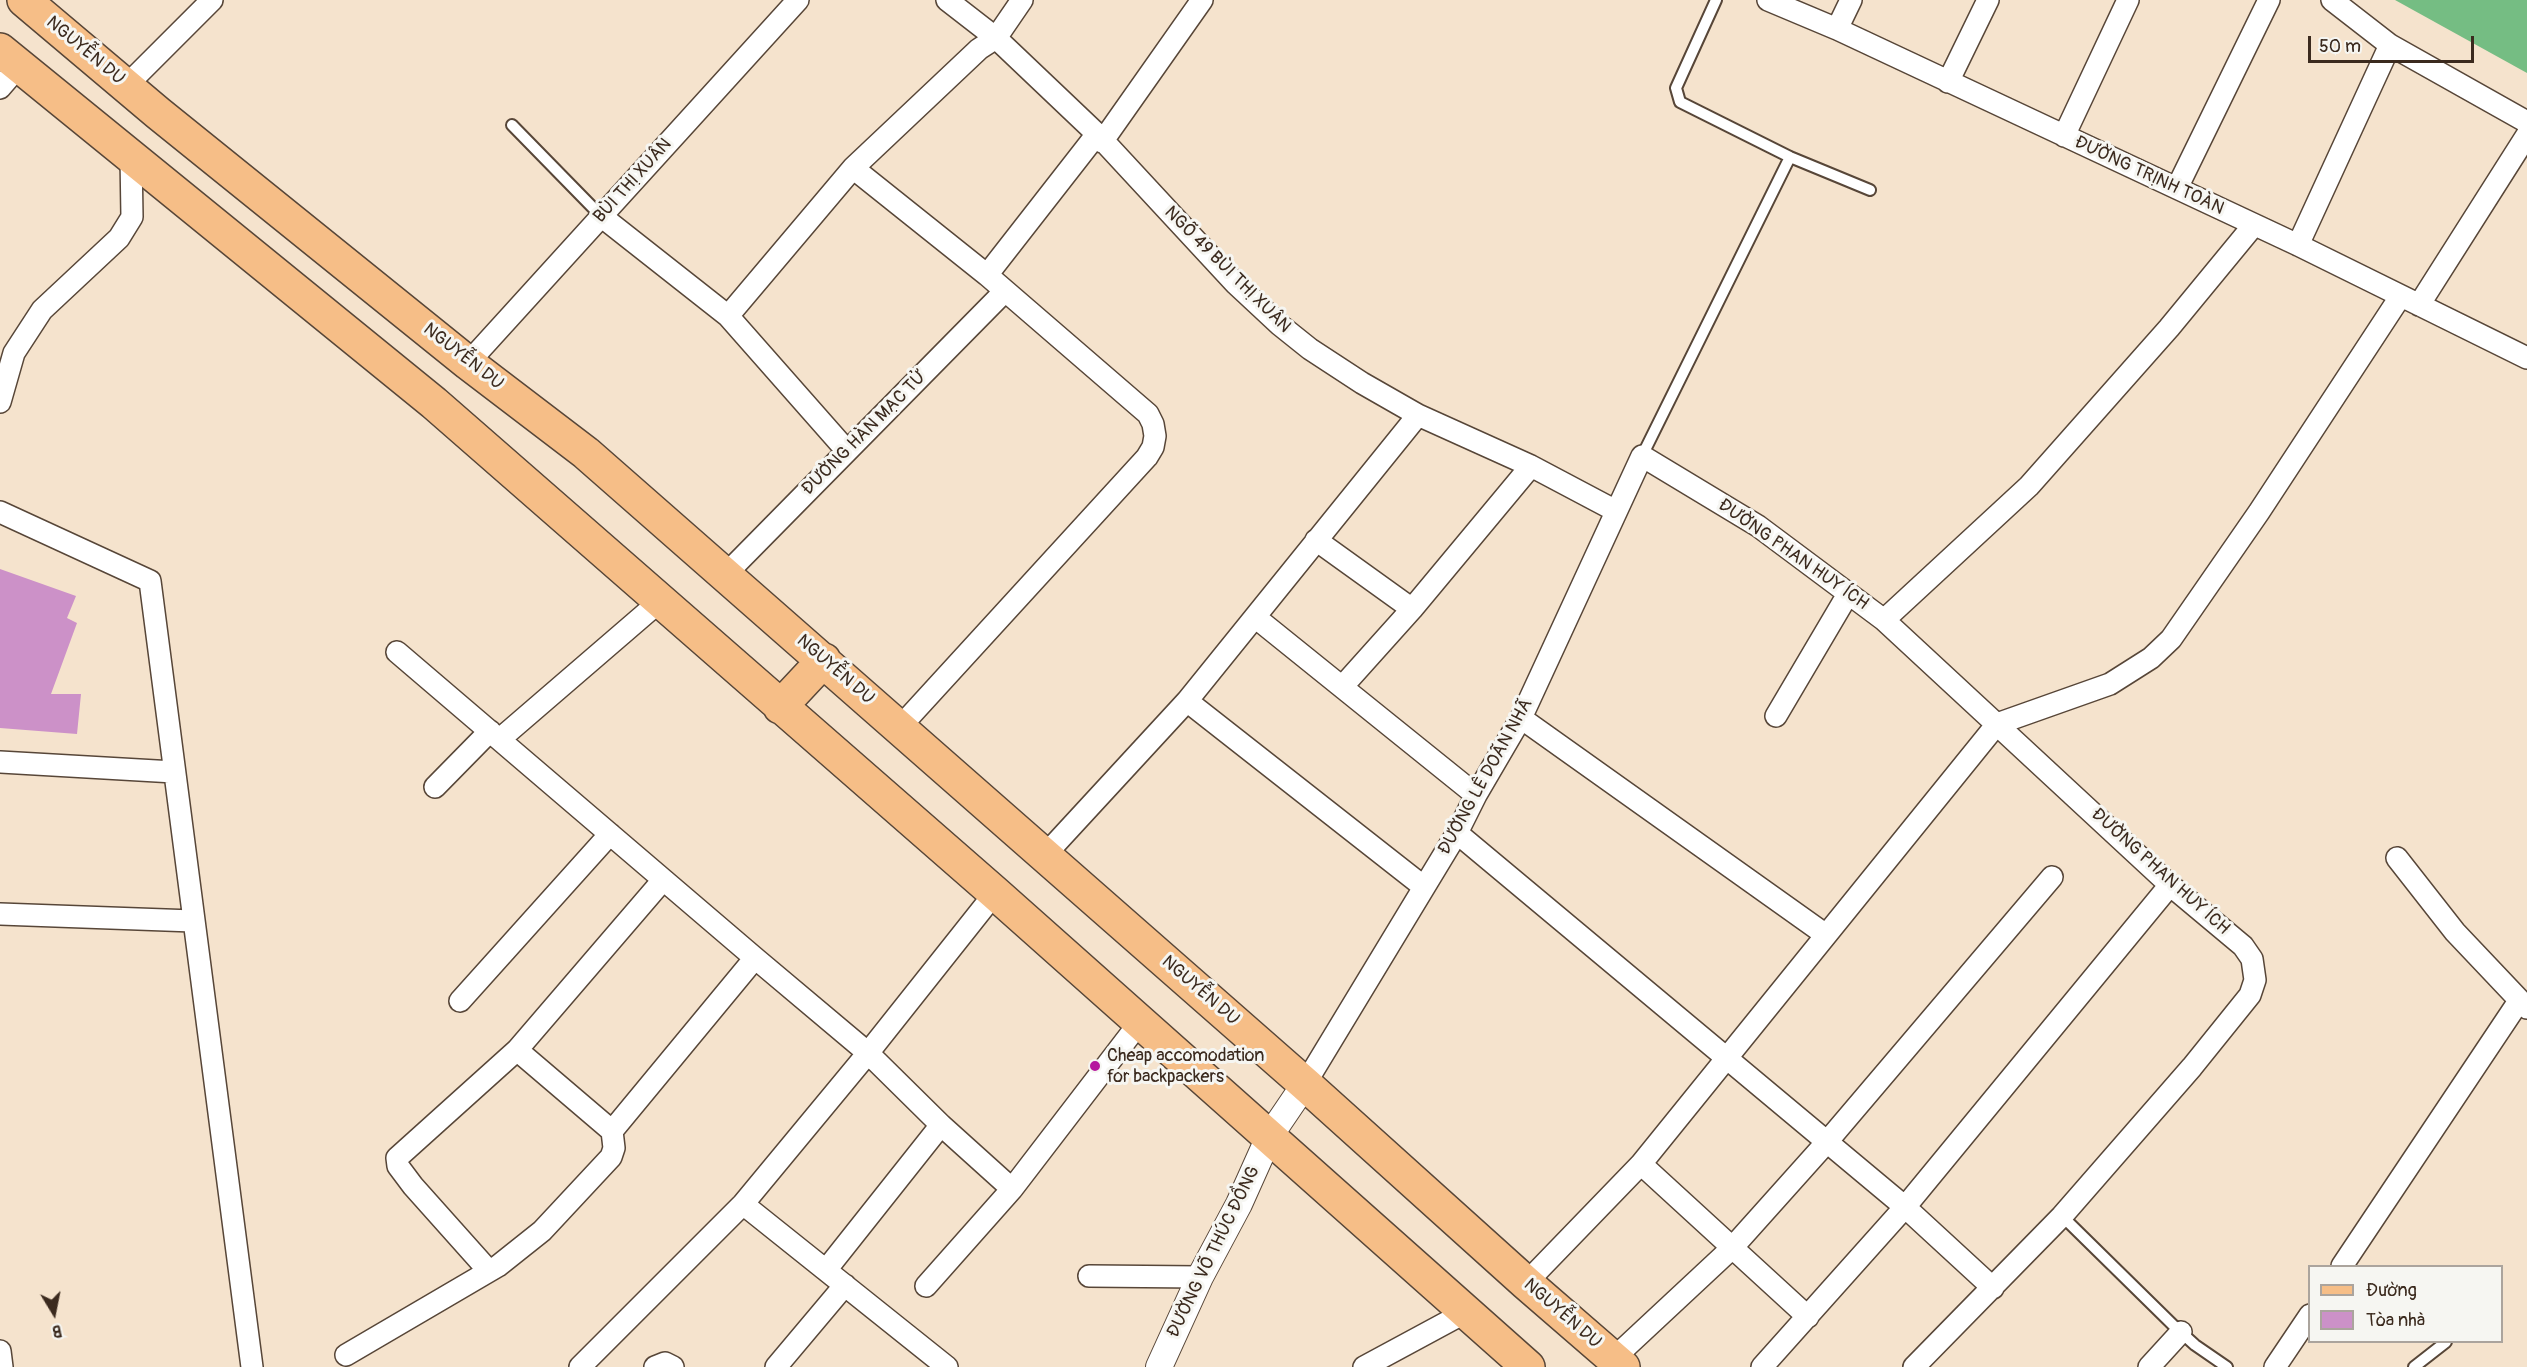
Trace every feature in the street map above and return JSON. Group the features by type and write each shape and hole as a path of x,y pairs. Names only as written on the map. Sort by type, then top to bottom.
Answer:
{"main road":[{"name":"NGUYỄN DU","path":"24,0 158,113 468,363 586,453 1046,855 1618,1363"},
{"path":"6,68 91,125 434,402 659,602 994,893 1528,1367"},
{"path":"91,125 127,86"},
{"path":"434,402 468,363"},
{"path":"780,707 824,660"}],"street":[{"path":"127,86 212,0"},
{"name":"BÙI THỊ XUÂN","path":"468,363 798,0"},
{"name":"NGÕ 49 BÙI THỊ XUÂN","path":"947,0 996,38 1100,138 1236,284 1310,349 1353,377 1418,414 1531,466 1616,511"},
{"path":"728,316 853,168 979,49 996,38 1022,0"},
{"path":"987,275 1100,138 1202,0"},
{"name":"ĐƯỜNG TRỊNH TOÀN","path":"1768,0 1837,29 2177,188 2253,226 2298,244 2527,358"},
{"path":"1837,29 1851,0"},
{"path":"1948,82 1988,0"},
{"path":"2064,136 2128,0"},
{"path":"2177,188 2269,0"},
{"path":"2332,0 2390,45 2527,122"},
{"path":"2298,244 2390,45"},
{"path":"1526,1283 1641,1164 1997,724 2110,684 2151,658 2170,639 2527,135"},
{"path":"0,402 14,353 42,310 119,238 132,217 130,156"},
{"path":"853,168 987,275 1148,414 1155,436 1148,457 900,727"},
{"path":"601,216 728,316 847,451"},
{"path":"1884,620 2029,486 2169,328 2253,226"},
{"name":"ĐƯỜNG HÀN MẠC TỬ","path":"726,574 1004,292"},
{"path":"1046,855 1187,701 1418,414"},
{"name":"ĐƯỜNG LÊ DOÃN NHÃ","path":"1305,1084 1457,833 1476,795 1521,718 1642,456"},
{"name":"ĐƯỜNG PHAN HUY ÍCH","path":"1642,456 1758,526 1884,620 2170,885 2243,946 2252,960 2255,971 2254,987 2244,1006 2062,1216 1994,1288 1914,1367"},
{"path":"1342,687 1412,609 1531,466"},
{"path":"0,512 150,581 252,1367"},
{"path":"1316,540 1412,609"},
{"path":"1776,716 1848,594"},
{"path":"435,787 495,735 659,602"},
{"path":"1255,617 1476,795"},
{"path":"397,652 868,1053 941,1125 1012,1189"},
{"path":"1187,701 1424,887"},
{"path":"1521,718 1826,935"},
{"path":"0,762 174,772"},
{"path":"1457,833 1728,1057 1826,1143 1905,1207 1994,1288"},
{"path":"460,1001 610,834"},
{"path":"2343,1265 2523,1004 2455,932 2397,858"},
{"path":"1618,1363 1732,1248 1826,1143 2052,877"},
{"path":"488,1270 413,1186 398,1166 397,1158 517,1050 663,880"},
{"path":"1762,1367 1905,1207 2170,885"},
{"path":"580,1367 743,1204 868,1053 994,893"},
{"path":"0,914 193,921"},
{"path":"346,1355 498,1266 542,1231 600,1171 612,1153 612,1131 755,958"},
{"path":"926,1286 1012,1189 1140,1022"},
{"path":"517,1050 612,1131"},
{"name":"ĐƯỜNG VÕ THÚC ĐỒNG","path":"1159,1367 1200,1277 1239,1204 1269,1137 1305,1084"},
{"path":"826,1270 941,1125"},
{"path":"1641,1164 1808,1317"},
{"path":"743,1204 845,1285 936,1364"},
{"path":"1089,1276 1200,1277"},
{"path":"776,1367 845,1285"},
{"path":"1365,1367 1466,1312"},
{"path":"2275,1367 2308,1319"},
{"path":"2149,1367 2181,1332"},
{"path":"0,1351 2,1367"},
{"path":"655,1367 665,1363 673,1367"}],"lane":[{"path":"1716,0 1676,88 1677,96 1683,105 1790,157 1870,190"},
{"path":"512,125 601,216"},
{"path":"1642,456 1790,157"},
{"path":"2062,1216 2181,1332 2227,1367"},
{"path":"2414,1367 2444,1343"}],"green space":[{"path":"2395,0 2527,0 2527,73"}],"building":[{"path":"0,569 76,596 67,618 77,623 51,694 81,694 77,734 0,728"}],"place":[{"name":"Cheap accomodation for backpackers","path":"1095,1066"}]}
